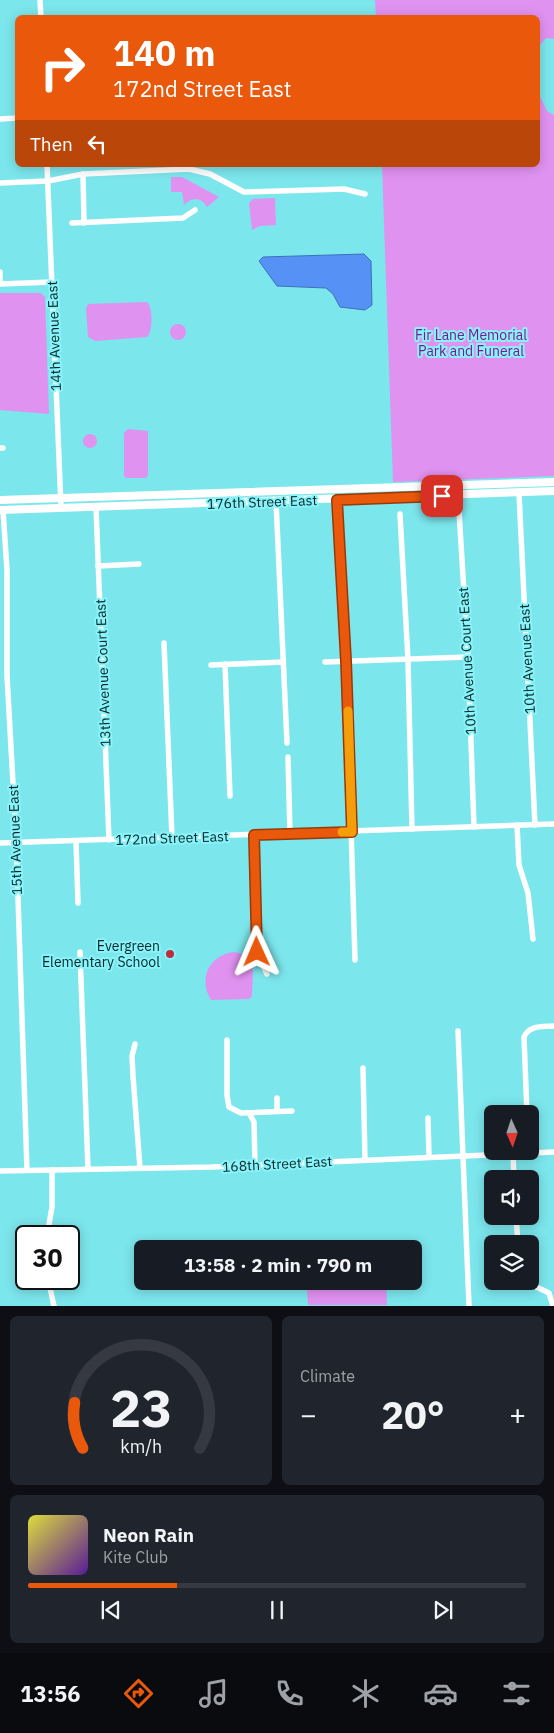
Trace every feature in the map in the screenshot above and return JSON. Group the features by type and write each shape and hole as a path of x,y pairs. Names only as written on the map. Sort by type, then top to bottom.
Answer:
{"main road":[{"name":"176th Street East","path":"0,500 554,482"},
{"path":"337,500 342,495 376,493 384,489"},
{"name":"176th Street East","path":"2,510 458,496 554,491"},
{"path":"96,507 102,502 154,500 163,496"}],"street":[{"path":"40,0 41,15"},
{"path":"0,119 15,118"},
{"name":"14th Avenue East","path":"47,167 61,507"},
{"path":"0,183 48,181 83,174 196,170 244,192 344,189 366,194"},
{"path":"83,174 84,223"},
{"path":"72,223 183,218 195,210"},
{"path":"0,272 0,284 52,282"},
{"name":"10th Avenue East","path":"519,493 535,824"},
{"name":"10th Avenue Court East","path":"458,496 468,657 474,827"},
{"path":"337,500 346,661 355,960"},
{"path":"276,501 287,743"},
{"name":"13th Avenue Court East","path":"96,507 109,840"},
{"name":"15th Avenue East","path":"2,510 7,570 7,676 27,1170"},
{"path":"400,514 408,660 412,829"},
{"path":"98,566 139,564"},
{"path":"164,643 172,838"},
{"path":"325,662 468,657"},
{"path":"211,665 283,662"},
{"path":"225,664 230,796"},
{"path":"0,676 7,676"},
{"path":"288,757 290,834"},
{"name":"172nd Street East","path":"0,843 554,824"},
{"path":"517,826 519,865 528,893 533,939"},
{"path":"254,835 257,952 267,974"},
{"path":"76,841 78,903"},
{"path":"80,952 88,1169"},
{"path":"526,1105 524,1037 528,1030 554,1026"},
{"path":"458,1031 469,1306"},
{"path":"227,1040 228,1103 233,1110 249,1114 292,1111"},
{"path":"135,1044 132,1056 140,1168"},
{"path":"363,1068 366,1160"},
{"path":"277,1098 277,1112"},
{"path":"249,1114 254,1122 255,1165"},
{"path":"428,1118 430,1156"},
{"name":"168th Street East","path":"539,1152 554,1152"},
{"name":"168th Street East","path":"0,1171 255,1165 484,1155"},
{"path":"49,1225 52,1207 52,1170"},
{"path":"539,1289 549,1294 553,1306"},
{"path":"50,1290 54,1306"}],"green space":[{"path":"375,0 554,0 554,39 546,38 540,45 540,15 376,15"},
{"name":"Fir Lane Memorial Park and Funeral","path":"540,96 547,111 554,115 554,476 393,482 382,167 540,167"},
{"path":"171,177 182,177 219,197 207,207 202,201 196,199 184,205 182,192 171,192"},
{"path":"275,198 276,225 260,226 252,230 249,203 253,199"},
{"path":"0,293 41,293 45,297 49,414 0,410"},
{"path":"147,302 152,320 147,337 95,341 88,337 86,309 88,304"},
{"path":"178,324 186,332 178,340 170,332"},
{"path":"128,429 148,431 148,475 146,478 126,478 124,476 124,433"},
{"path":"87,434 93,434 97,441 93,448 87,448 83,444 83,438"},
{"path":"234,952 242,954 251,962 253,974 252,996 249,999 211,1000 206,984 208,969 218,958"},
{"path":"307,1290 386,1290 387,1305 308,1305"}],"water":[{"path":"364,254 371,261 372,305 365,310 340,307 333,294 326,288 277,286 259,261 263,257"}],"slow traffic":[{"path":"342,832 352,832 348,711"}],"place":[{"name":"Evergreen Elementary School","path":"170,954"}],"route":[{"path":"257,952 254,835 352,832 346,661 337,500 442,496"}]}
